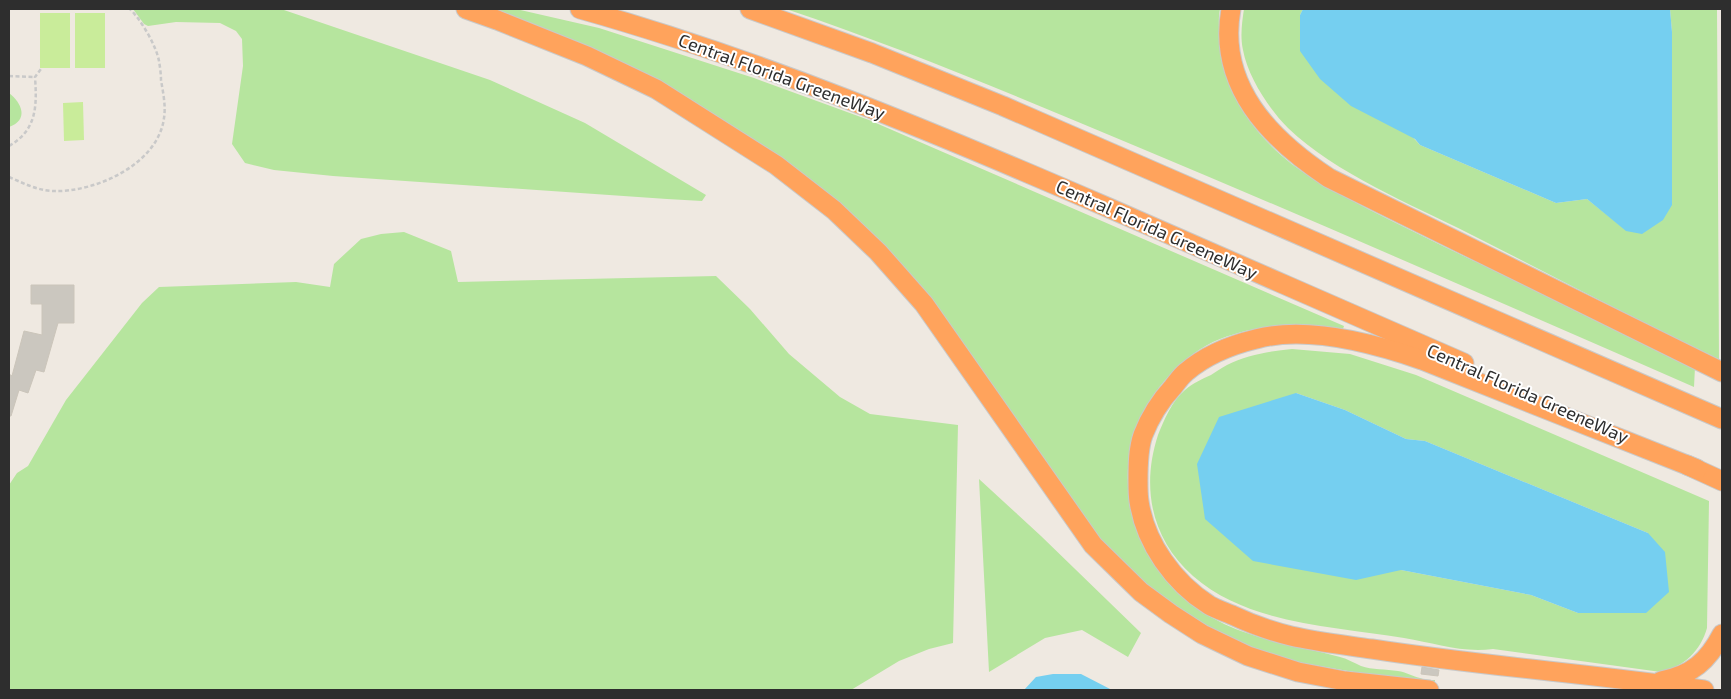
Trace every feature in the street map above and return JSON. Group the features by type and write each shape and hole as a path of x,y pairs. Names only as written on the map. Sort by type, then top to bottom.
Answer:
{"highway":[{"path":"466,9 587,56 656,89 776,165 834,210 878,252 924,304 1093,545 1141,592 1171,614 1202,634 1248,656 1298,672 1345,681 1429,690"},
{"name":"Central Florida GreeneWay","path":"580,9 658,32 782,74 937,134 1477,368 1722,481"},
{"path":"750,9 872,53 1003,106 1722,419"},
{"path":"1232,9 1229,21 1230,48 1234,73 1248,102 1271,131 1305,162 1329,178 1722,372"},
{"path":"1697,469 1391,349 1358,341 1323,336 1288,335 1259,338 1230,346 1185,372 1153,412 1142,437 1138,466 1139,501 1145,525 1159,555 1180,582 1209,605 1266,630 1292,636 1436,659 1704,690"},
{"path":"1654,683 1691,672 1715,648 1722,634"}],"path":[{"path":"9,177 33,188 51,191 72,190 98,184 126,171 144,156 158,137 164,118 159,60 138,17 130,9"},
{"path":"9,146 21,138 30,127 36,102 35,77 42,69"},
{"path":"9,76 35,77"}],"green space":[{"path":"133,9 281,9 490,80 585,123 706,195 702,201 333,176 274,170 245,163 232,144 243,66 242,39 236,31 220,23 176,22 148,26 144,24"},
{"path":"482,9 516,9 599,28 754,78 869,120 1344,326 1343,329 1296,325 1251,330 1213,342 1193,354 1180,365 1149,401 1136,429 1129,458 1128,487 1133,517 1144,545 1160,571 1181,595 1198,609 1217,620 1256,636 1340,657 1361,666 1401,672 1423,679 1435,680 1435,682 1365,674 1291,661 1223,637 1171,606 1107,551 960,341 761,146"},
{"path":"786,9 1220,9 1219,27 1222,56 1231,89 1247,118 1269,144 1292,164 1323,185 1368,209 1695,367 1694,387 1214,179 1056,113 922,58"},
{"path":"1244,9 1303,9 1300,15 1420,145 1556,203 1587,199 1626,230 1672,32 1670,9 1717,9 1719,362 1375,187 1328,160 1307,145 1274,112 1254,82 1243,50 1242,24"},
{"path":"40,13 70,13 70,68 40,68"},
{"path":"75,13 105,13 105,68 75,68"},
{"path":"9,93 20,106 21,116 15,124 9,127"},
{"path":"83,102 84,140 64,141 63,103"},
{"path":"404,232 451,251 458,282 716,276 750,309 789,354 840,397 870,414 958,425 953,643 929,649 899,661 851,690 9,690 9,485 17,473 28,466 66,400 142,303 159,287 296,282 330,287 334,264 361,239 381,234"},
{"path":"1284,350 1350,354 1416,375 1709,501 1707,628 1696,650 1684,662 1661,672 1493,649 1459,649 1404,638 1293,621 1266,614 1240,605 1215,592 1193,576 1167,546 1153,511 1150,474 1158,435 1172,405 1180,394 1191,385 1242,359","holes":["1296,393 1345,410 1406,439 1425,441 1648,533 1578,613 1531,595 1401,570"]},
{"path":"979,479 1141,633 1128,657 1082,630 1045,638 989,672"}],"water":[{"path":"1303,9 1670,9 1672,32 1672,205 1663,220 1642,234 1626,231 1587,199 1556,203 1420,145 1415,139 1351,106 1320,79 1300,51 1300,15"},
{"path":"1296,393 1345,410 1406,439 1425,441 1648,533 1665,552 1669,592 1646,613 1578,613 1531,595 1401,570 1356,580 1253,561 1205,519 1197,464 1219,417"},
{"path":"1053,674 1081,674 1112,690 1024,690 1036,677"}],"building":[{"path":"31,285 74,285 74,323 58,323 44,372 36,370 28,393 19,390 11,416 9,416 9,374 12,376 24,331 42,335 42,304 31,304"},
{"path":"1422,667 1439,670 1438,676 1421,674"}]}
